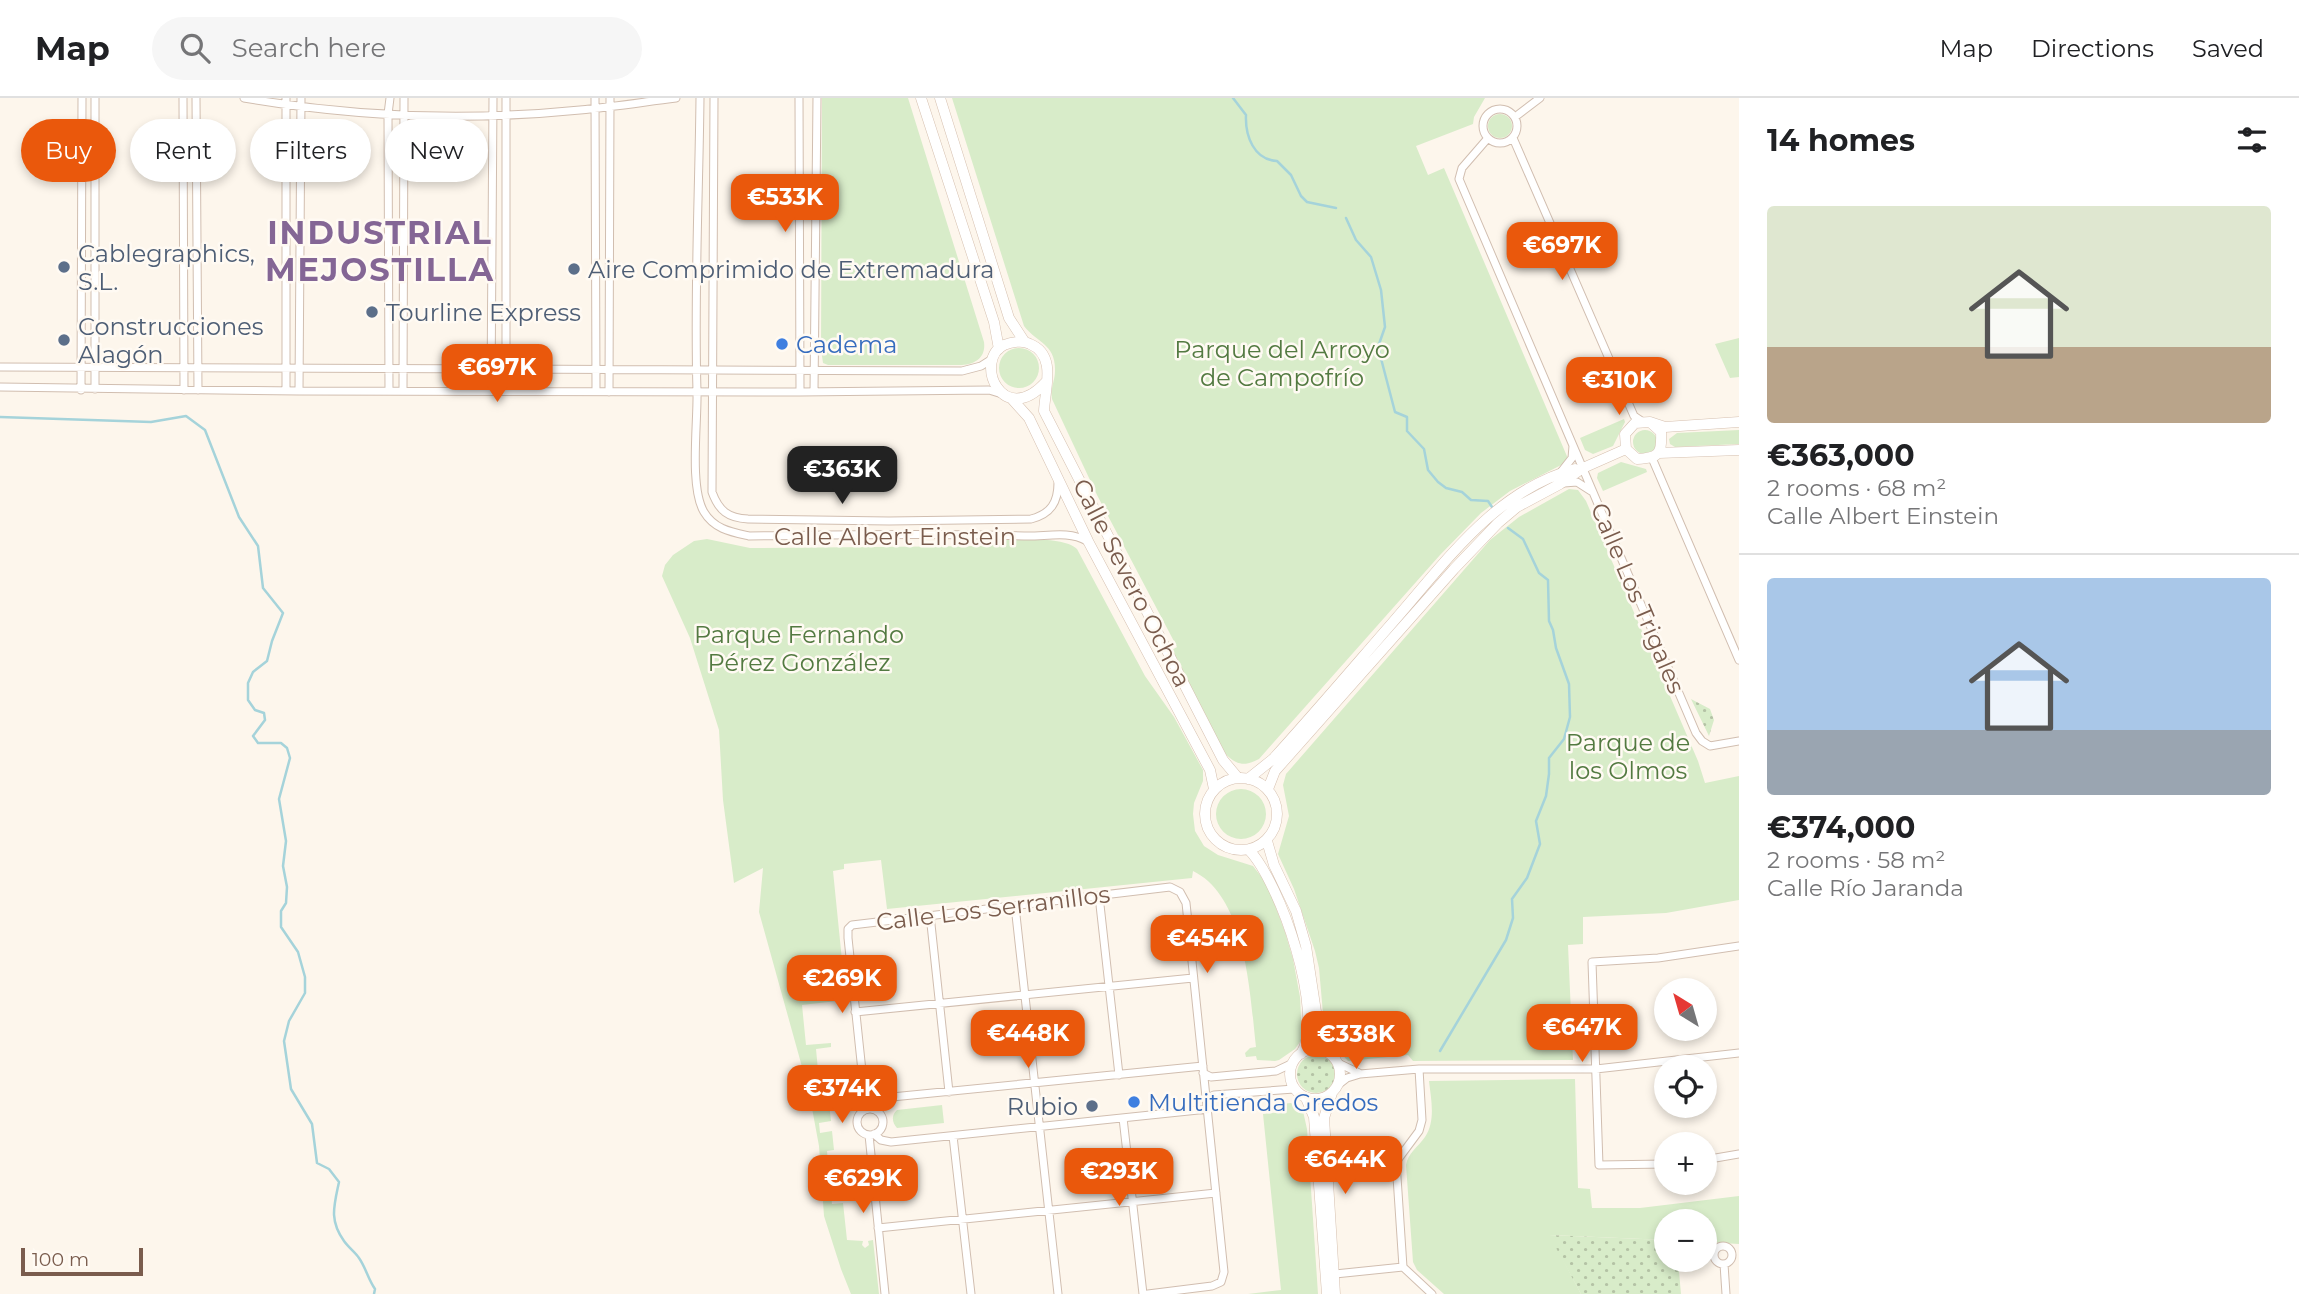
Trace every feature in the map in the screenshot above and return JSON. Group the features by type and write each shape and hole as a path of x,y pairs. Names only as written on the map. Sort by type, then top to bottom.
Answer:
{"main road":[{"path":"921,98 994,322 999,349"},
{"path":"940,98 1009,318 1024,341"},
{"path":"1024,341 1037,346 1045,356 1049,371 1046,382 1034,395 1024,399 1007,396 991,379 992,359 999,349 1005,344 1024,341"},
{"name":"Calle Severo Ochoa","path":"1046,382 1044,411 1223,760 1243,778"},
{"name":"Calle Severo Ochoa","path":"1007,396 1029,418 1088,541 1210,770 1214,789"},
{"path":"1739,422 1665,427 1642,420 1635,423 1625,434 1626,449 1637,458 1739,450"},
{"path":"1642,420 1661,432 1661,447 1655,455"},
{"path":"1268,841 1249,850 1230,848 1220,843 1210,833 1204,813 1214,789 1229,780 1243,778 1273,759 1481,524 1506,503 1626,449"},
{"path":"1268,789 1275,771 1477,543 1517,507 1558,480"},
{"path":"1243,778 1268,789 1274,799 1277,816 1268,841 1274,865 1296,911 1306,946 1320,1038 1338,1063 1340,1072 1324,1118 1335,1294"},
{"path":"1249,850 1264,869 1278,896 1296,949 1309,1029 1307,1044 1293,1063 1290,1074 1294,1089 1306,1098 1314,1118 1327,1294"},
{"path":"1300,1054 1311,1049 1328,1052"},
{"path":"1306,1098 1321,1099 1335,1089"}],"street":[{"path":"82,98 82,390"},
{"path":"94,98 95,389"},
{"path":"183,98 184,390"},
{"path":"196,98 198,390"},
{"path":"244,98 286,102 300,108 403,115 507,114 596,108 610,102 676,98"},
{"path":"299,391 301,98"},
{"path":"389,390 390,98"},
{"path":"403,390 404,98"},
{"path":"491,391 493,98"},
{"path":"506,98 506,390"},
{"path":"595,98 596,391"},
{"name":"Calle Albert Einstein","path":"700,98 697,489 699,500 712,522 723,529 749,536 1066,534 1088,541"},
{"path":"712,391 714,98"},
{"path":"799,98 800,392"},
{"path":"814,392 817,98"},
{"path":"1515,117 1540,98"},
{"path":"286,102 286,391"},
{"path":"609,391 610,102"},
{"path":"1491,110 1507,110 1515,117 1517,128 1513,138 1503,143 1488,138 1483,124 1491,110"},
{"name":"Calle Los Trigales","path":"1488,138 1462,168 1459,179 1696,733 1710,746 1739,741"},
{"path":"1513,138 1642,420"},
{"path":"0,367 962,371 981,366 992,359"},
{"path":"0,387 286,391 989,390 1007,396"},
{"name":"Calle Albert Einstein","path":"712,391 712,492 723,512 733,518 889,521 1031,519 1051,509 1058,498 1058,478"},
{"path":"1558,480 1569,464 1573,445"},
{"path":"1655,455 1739,660"},
{"path":"1577,456 1594,463"},
{"name":"Calle Los Trigales","path":"1589,482 1594,463"},
{"name":"Calle Los Trigales","path":"1558,480 1577,482 1593,492"},
{"name":"Calle Los Serranillos","path":"855,1012 849,929 860,924 1170,887 1180,891 1186,903 1193,978"},
{"path":"1099,896 1119,1075"},
{"path":"1015,906 1058,1294"},
{"path":"930,915 949,1092"},
{"path":"1654,1164 1599,1166 1592,962 1658,958 1739,946"},
{"path":"868,1109 855,1012 1193,978 1224,1272 1221,1282 1212,1286 1145,1294 1124,1118"},
{"path":"1335,1089 1360,1074 1419,1069 1596,1069 1739,1053"},
{"path":"1208,1110 891,1142 860,1131 856,1123 858,1114 883,1098 1119,1075 1203,1070 1211,1077 1276,1071 1293,1063"},
{"path":"1338,1063 1360,1074"},
{"path":"1419,1069 1422,1120 1419,1131 1396,1161 1404,1267 1408,1274 1432,1294"},
{"path":"1206,1099 1214,1095 1294,1089"},
{"path":"868,1109 878,1111 883,1120 880,1130 871,1134"},
{"path":"871,1134 886,1294"},
{"path":"953,1136 971,1294"},
{"path":"1717,1158 1739,1154"},
{"path":"1327,1165 1396,1161"},
{"path":"878,1228 1216,1194"},
{"path":"1724,1264 1726,1294"},
{"path":"1335,1273 1404,1267"}],"green space":[{"path":"822,98 908,98 984,342 982,356 976,361 962,365 823,363"},
{"name":"Parque del Arroyo de Campofrío","path":"952,98 1485,98 1473,124 1416,146 1428,175 1444,168 1569,461 1510,491 1481,513 1440,555 1259,759 1253,762 1239,763 1222,750 1170,651 1177,647 1097,495 1052,399 1055,371 1052,355 1024,326"},
{"path":"1500,114 1509,117 1512,126 1509,135 1500,138 1491,135 1488,126 1491,117"},
{"path":"1739,338 1739,377 1730,378 1715,344"},
{"path":"1019,348 1033,354 1039,368 1033,382 1019,388 1005,382 999,368 1005,354"},
{"path":"1624,419 1613,446 1593,454 1585,450 1580,438"},
{"path":"1645,430 1654,433 1657,442 1654,451 1645,454 1636,451 1633,442 1636,433"},
{"path":"1739,430 1739,444 1675,447 1670,444 1669,439 1677,433"},
{"path":"1621,462 1646,469 1647,472 1603,491 1597,478 1598,473"},
{"name":"Parque de los Olmos","path":"1569,489 1578,490 1586,501 1698,761 1705,783 1739,776 1739,900 1666,913 1583,917 1583,944 1568,945 1573,1060 1413,1061 1408,1055 1348,1061 1325,1036 1315,951 1294,889 1278,854 1289,816 1283,785 1286,774 1490,540 1519,517"},
{"name":"Parque Fernando Pérez González","path":"707,539 750,548 981,546 981,541 1031,539 1058,541 1077,549 1145,676 1174,717 1203,770 1203,781 1194,803 1195,831 1204,846 1218,855 1253,866 1267,884 1293,959 1300,997 1302,1039 1295,1049 1275,1061 1257,1060 1256,1056 1246,1057 1245,1053 1250,1048 1256,1047 1248,976 1235,925 1225,902 1211,884 1193,871 1192,878 887,909 881,860 844,864 844,869 833,871 846,1000 802,1005 806,1045 831,1043 831,1047 816,1049 821,1102 829,1102 831,1121 819,1123 820,1133 832,1131 834,1150 827,1151 832,1204 843,1203 847,1240 863,1241 865,1248 869,1245 868,1241 873,1240 879,1294 851,1294 824,1216 819,1146 809,1092 759,912 763,868 734,883 723,800 719,730 690,638 662,576 665,565 673,555 694,541"},
{"path":"1691,699 1710,709 1714,720 1709,736"},
{"path":"1241,789 1259,796 1266,814 1259,832 1241,839 1223,832 1216,814 1223,796"},
{"path":"1316,1055 1329,1061 1335,1074 1329,1087 1316,1093 1303,1087 1297,1074 1303,1061"},
{"path":"1575,1079 1578,1188 1590,1189 1592,1208 1640,1208 1739,1196 1739,1244 1717,1243 1717,1209 1654,1209 1654,1239 1550,1235 1581,1294 1444,1294 1417,1270 1413,1262 1406,1165 1431,1124 1429,1081"},
{"path":"1291,1103 1303,1111 1307,1129 1318,1294 1248,1294 1281,1290 1263,1114 1280,1112 1280,1104"},
{"path":"942,1105 944,1123 897,1128 894,1124 893,1117 897,1110"},
{"path":"1549,1235 1654,1239 1654,1272 1679,1272 1681,1294 1581,1294"}],"waterway":[{"path":"1233,98 1246,115 1249,139 1257,152 1269,160 1277,161 1291,175 1301,196 1307,202 1336,208"},
{"path":"1346,218 1356,240 1371,257 1381,290 1385,327 1378,347 1395,412 1407,417 1407,431 1424,449 1428,470 1438,482 1446,488 1462,492 1471,500 1488,501 1492,507"},
{"path":"0,417 151,422 186,416 205,430 239,517 258,546 263,588 283,613 267,661 253,672 248,683 248,700 255,710 264,713 265,720 253,736 258,743 281,743 287,748 290,758 279,799 286,841 283,866 287,887 286,903 281,911 281,927 298,952 305,977 305,993 289,1021 284,1041 291,1089 312,1124 317,1163 329,1169 339,1182 334,1206 336,1226 361,1262 375,1289 374,1294"},
{"path":"1440,1051 1506,940 1513,918 1512,899 1527,878 1540,844 1536,821 1546,796 1549,758 1564,739 1570,717 1569,684 1549,621 1548,580 1539,573 1523,539 1508,528"}],"place":[{"name":"Cablegraphics, S.L.","path":"64,267"},
{"name":"Aire Comprimido de Extremadura","path":"574,269"},
{"name":"Tourline Express","path":"372,312"},
{"name":"Construcciones Alagón","path":"64,340"},
{"name":"Cadema","path":"782,344"},
{"name":"Multitienda Gredos","path":"1134,1102"},
{"name":"Rubio","path":"1092,1106"}],"district":[{"name":"INDUSTRIAL MEJOSTILLA","path":"380,250"}]}
